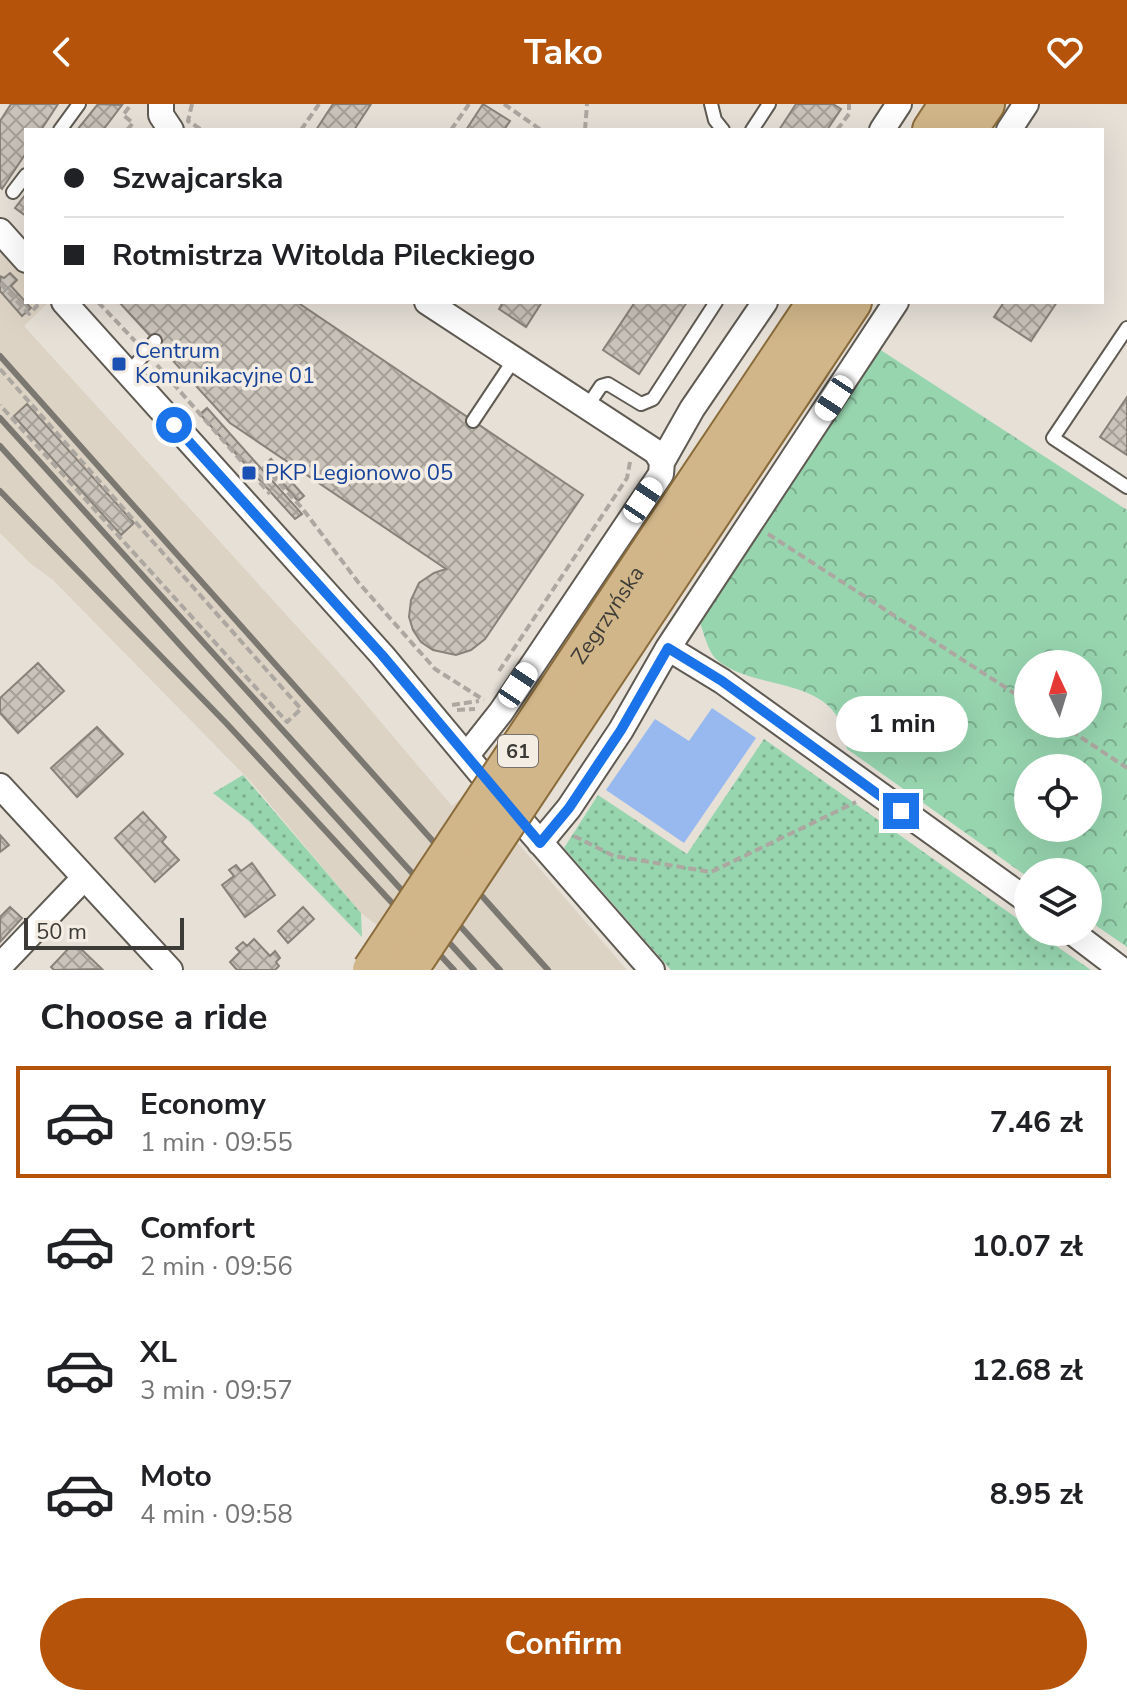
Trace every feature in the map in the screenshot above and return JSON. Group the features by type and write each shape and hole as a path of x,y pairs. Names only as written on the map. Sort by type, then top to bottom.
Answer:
{"main road":[{"path":"933,128 949,104"},
{"path":"968,128 985,104"},
{"name":"Zegrzyńska","path":"408,970 676,540 816,304"},
{"name":"Zegrzyńska","path":"372,970 676,540 851,304"}],"street":[{"path":"883,128 899,104"},
{"path":"1010,128 1026,104"},
{"path":"0,231 24,258"},
{"path":"66,304 373,644 540,843 652,970"},
{"path":"430,304 656,452 662,462"},
{"path":"467,755 501,712 661,474 662,462 692,409 764,304"},
{"path":"540,843 569,808 621,730 668,648 895,304"},
{"path":"668,648 722,681 1014,891"},
{"path":"0,786 170,970"},
{"path":"1,968 84,878"},
{"path":"1090,946 1122,970"}],"lane":[{"path":"61,128 79,104"},
{"path":"711,104 715,120 721,128"},
{"path":"753,128 769,104"},
{"path":"13,192 24,178"},
{"path":"587,407 601,386 608,384 641,404 653,399 715,304"},
{"path":"1127,328 1053,438 1127,487"},
{"path":"128,374 155,341"},
{"path":"473,421 513,361"}],"path":[{"path":"192,104 188,121 199,128"},
{"path":"302,128 319,104"},
{"path":"452,128 469,104"},
{"path":"504,104 538,128"},
{"path":"585,128 587,104"},
{"path":"838,128 849,114 849,104"},
{"path":"130,106 123,115 136,124 130,128"},
{"path":"0,283 29,314 36,304"},
{"path":"0,369 301,709 287,722 0,405"},
{"path":"496,676 627,478 631,459"},
{"path":"263,466 302,508 358,582 435,669 481,698"},
{"path":"751,523 1014,693"},
{"path":"444,707 478,702 488,687"},
{"path":"1082,738 1127,768"},
{"path":"540,843 563,831 614,856 711,872 876,793"}],"shaded area":[{"path":"4,251 24,273 24,304 47,304 24,326 342,676 452,806 472,790 627,970 436,970 361,913 253,784 53,580 30,563 0,533 0,255"}],"green space":[{"path":"876,347 1127,510 1127,947 1102,930 1102,858 1014,858 1014,867 847,749 841,724 831,709 818,698 801,690 746,675 715,658 700,623 755,531"},
{"path":"764,739 1014,916 1014,946 1056,946 1091,970 671,970 564,848 598,795 687,854"},
{"path":"243,775 361,913 362,937 249,821 213,793"}],"water":[{"path":"712,708 756,738 684,843 606,790 655,719 689,741"}],"building":[{"path":"11,104 58,104 42,128 24,128 24,156 2,189 0,187 0,121"},
{"path":"98,104 122,105 105,128 79,128"},
{"path":"333,104 371,104 355,128 317,128"},
{"path":"483,104 510,121 505,128 467,128"},
{"path":"796,104 833,104 841,109 828,128 780,128"},
{"path":"24,197 24,215 15,208"},
{"path":"10,273 17,280 11,286 24,304 31,308 22,316 0,291 0,276 4,278"},
{"path":"121,304 300,304 583,495 485,639 471,650 456,655 433,650 421,642 409,617 411,600 419,583 446,569 230,423"},
{"path":"502,304 541,304 526,327 499,309"},
{"path":"634,304 686,304 639,374 603,350"},
{"path":"1003,304 1056,304 1031,341 994,317"},
{"path":"1127,397 1127,455 1100,437"},
{"path":"27,404 134,523 121,535 14,416"},
{"path":"207,408 302,514 295,519 200,414"},
{"path":"271,459 304,496 298,501 265,464"},
{"path":"38,663 64,691 18,733 0,713 0,698"},
{"path":"97,727 123,754 77,797 51,768"},
{"path":"143,812 166,837 162,842 179,860 155,882 115,838"},
{"path":"0,835 9,845 0,852"},
{"path":"252,863 275,895 245,917 222,885 234,876 229,870 236,865 241,871"},
{"path":"10,907 22,918 0,942 0,917"},
{"path":"303,907 314,919 288,943 278,931"},
{"path":"254,939 270,956 275,951 280,958 275,970 237,970 230,962 240,952 236,948 243,942 247,946"},
{"path":"70,947 79,947 102,969 54,970 51,967"}],"railway":[{"path":"0,356 548,970"},
{"path":"0,418 500,970"},
{"path":"0,446 474,970"},
{"path":"0,491 227,724 454,970"}],"place":[{"name":"Centrum Komunikacyjne 01","path":"119,364"},
{"name":"PKP Legionowo 05","path":"249,473"}],"route":[{"path":"174,425 382,655 540,843 569,808 621,730 668,648 722,681 901,811"}]}
